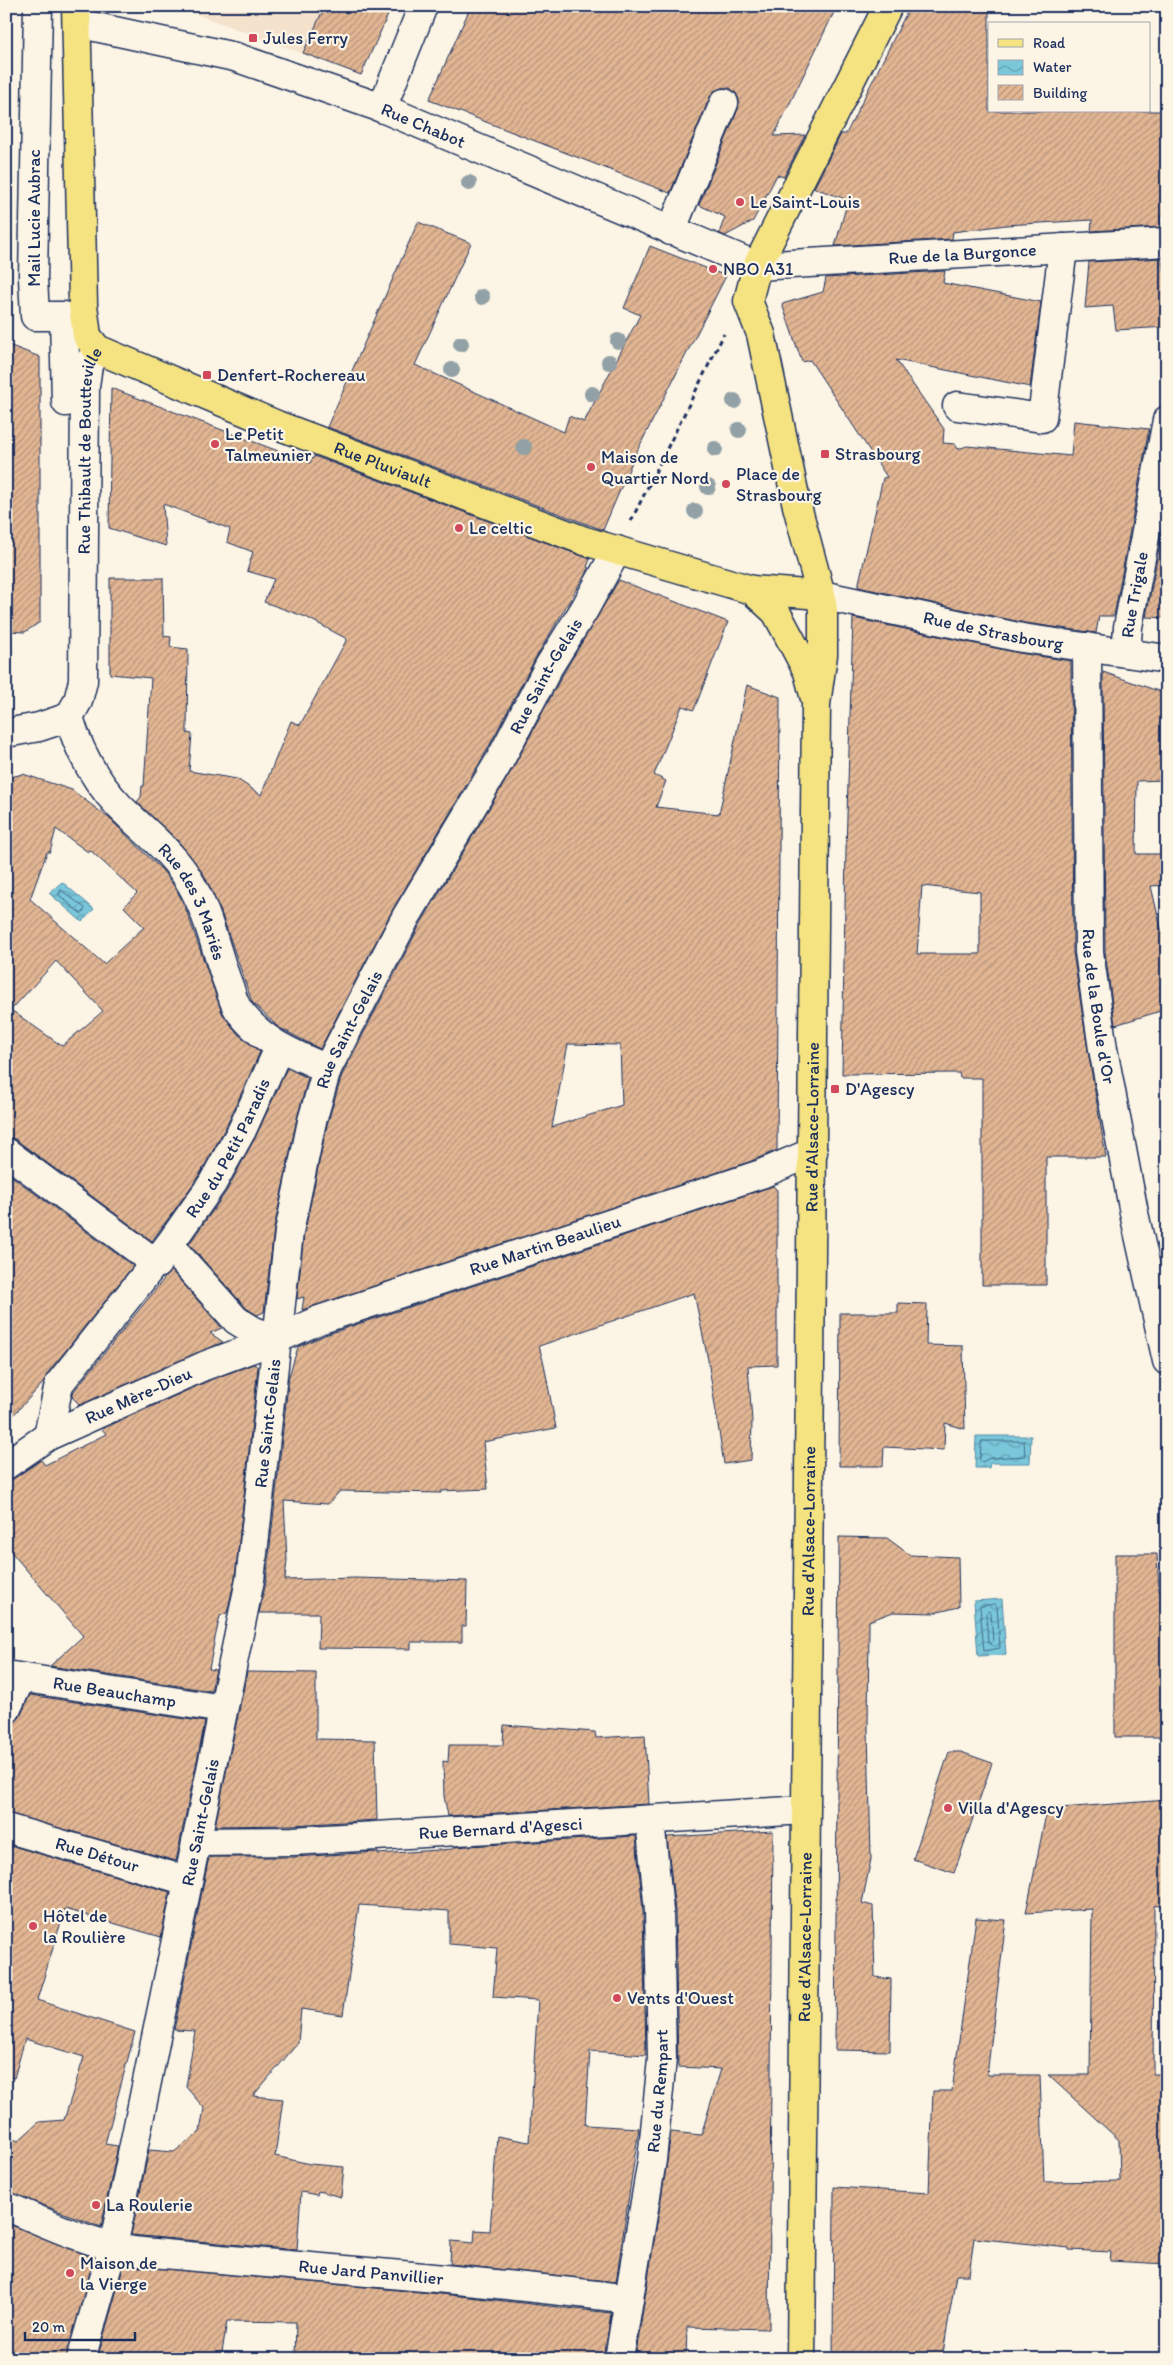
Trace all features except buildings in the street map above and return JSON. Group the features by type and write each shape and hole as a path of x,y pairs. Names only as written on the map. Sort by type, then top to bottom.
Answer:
{"main road":[{"path":"816,704 824,636 821,595 797,506 761,334 748,301 757,266 888,6"},
{"name":"Rue Thibault de Boutteville","path":"77,15 83,305 87,336 97,349"},
{"name":"Rue Pluviault","path":"97,349 277,425 585,541 617,550"},
{"path":"617,550 752,590 821,595"},
{"path":"752,590 776,612 808,672 816,704"},
{"name":"Rue d'Alsace-Lorraine","path":"801,2359 816,704"}],"street":[{"name":"Mail Lucie Aubrac","path":"38,6 33,200 35,316 64,316 66,402"},
{"path":"382,108 423,6"},
{"name":"Rue Chabot","path":"77,15 235,58 382,108 757,266"},
{"path":"671,231 724,103"},
{"name":"Rue de la Burgonce","path":"757,266 1167,242"},
{"path":"957,406 1042,418 1063,248"},
{"name":"Rue Thibault de Boutteville","path":"69,716 78,701 83,681 85,386 88,365 97,349"},
{"name":"Rue Trigale","path":"1126,653 1128,627 1167,420"},
{"name":"Rue Saint-Gelais","path":"81,2359 113,2248 250,1580 289,1232 312,1121 327,1068 406,917 500,760 549,666 584,610 617,550"},
{"name":"Rue de Strasbourg","path":"821,595 1022,638 1167,659"},
{"name":"Rue de la Boule d'Or","path":"1087,647 1089,952 1103,1049 1134,1213 1167,1360"},
{"path":"6,733 39,727 69,716"},
{"name":"Rue des 3 Mariés","path":"69,716 75,739 94,776 120,806 167,852 189,880 202,904 238,1010 264,1038 279,1048 327,1068"},
{"name":"Rue du Petit Paradis","path":"48,1436 59,1384 163,1254 212,1184 233,1145 279,1048"},
{"path":"6,1152 163,1254 236,1320 254,1331 277,1339"},
{"name":"Rue Martin Beaulieu","path":"277,1339 319,1320 761,1174 813,1152"},
{"name":"Rue Mère-Dieu","path":"6,1465 48,1436 204,1366 277,1339"},
{"path":"6,1710 14,1677"},
{"name":"Rue Beauchamp","path":"14,1677 223,1710"},
{"name":"Rue Bernard d'Agesci","path":"196,1842 293,1842 805,1810"},
{"name":"Rue du Rempart","path":"619,2359 652,2160 662,2060 659,1911 650,1820"},
{"name":"Rue Détour","path":"6,1828 188,1881"},
{"name":"Rue Jard Panvillier","path":"6,2206 66,2232 113,2248 326,2270 506,2284 629,2299"}],"path":[{"path":"617,550 725,332 748,301"}],"shaded area":[{"path":"174,6 392,6 361,75"}],"water":[{"path":"62,882 94,909 82,922 49,893"},
{"path":"976,1436 1031,1436 1030,1463 990,1463 989,1468 975,1468"},
{"path":"1002,1599 1006,1655 978,1656 974,1601"}],"place":[{"name":"Jules Ferry","path":"253,38"},
{"name":"Le Saint-Louis","path":"740,202"},
{"name":"NBO A31","path":"713,269"},
{"name":"Denfert-Rochereau","path":"207,375"},
{"name":"Le Petit Talmeunier","path":"215,444"},
{"name":"Strasbourg","path":"825,454"},
{"name":"Maison de Quartier Nord","path":"591,467"},
{"name":"Place de Strasbourg","path":"726,484"},
{"name":"Le celtic","path":"459,528"},
{"name":"D'Agescy","path":"835,1089"},
{"name":"Villa d'Agescy","path":"948,1808"},
{"name":"Hôtel de la Roulière","path":"33,1926"},
{"name":"Vents d'Ouest","path":"617,1998"},
{"name":"La Roulerie","path":"96,2205"},
{"name":"Maison de la Vierge","path":"70,2273"}]}
